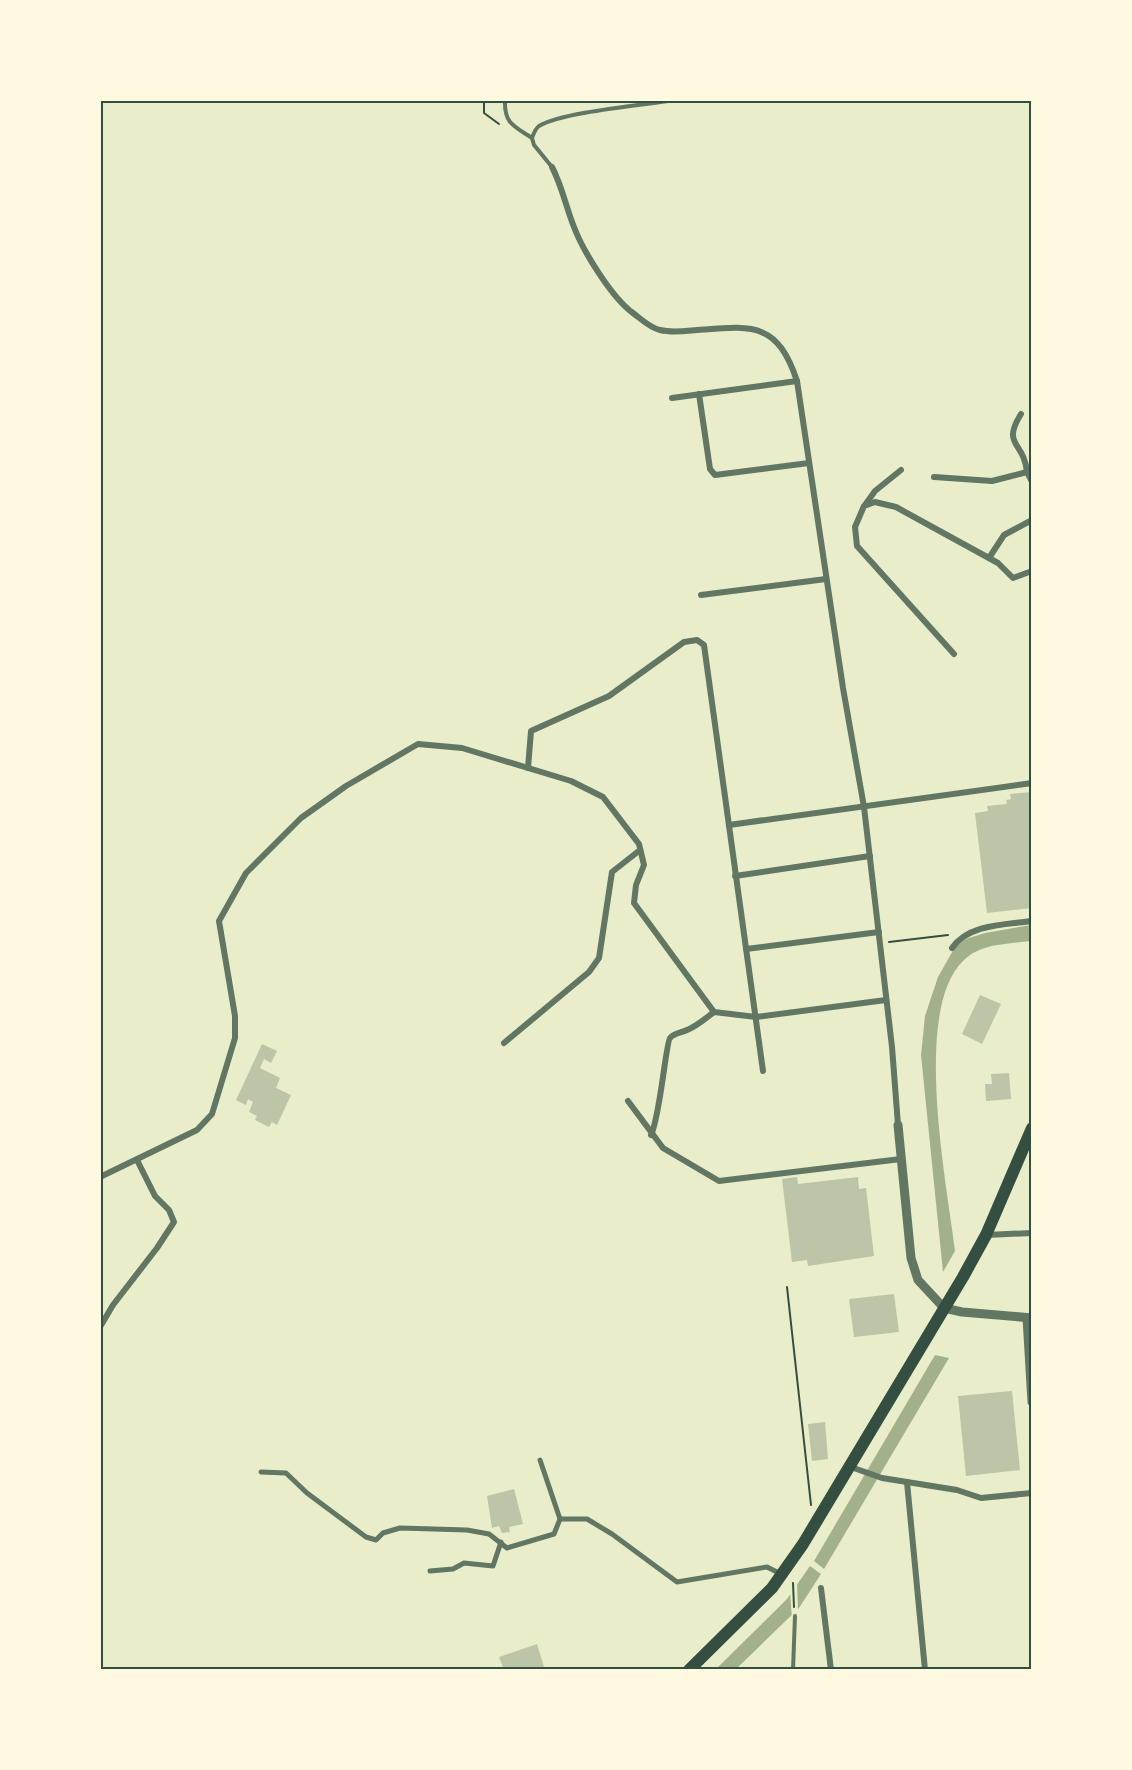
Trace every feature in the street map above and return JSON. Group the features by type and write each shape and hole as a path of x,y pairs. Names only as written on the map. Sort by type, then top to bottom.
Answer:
{"highway":[{"path":"689,1670 772,1588 813,1527 986,1235 1032,1128"}],"street":[{"path":"552,167 575,230 598,269 630,312 654,328 667,332 740,329 771,335 784,349 797,381 826,579 864,807 915,1273 925,1289 944,1308 962,1312 1029,1318 1032,1402"},
{"path":"672,398 797,381"},
{"path":"699,394 710,469 715,475 809,463"},
{"path":"1021,414 1011,429 1011,437 1021,452 1032,482"},
{"path":"901,470 875,491 864,506 855,527 857,546 931,632 954,654"},
{"path":"934,477 992,481 1027,472"},
{"path":"864,506 875,502 896,507 989,558 1013,578 1032,571"},
{"path":"989,558 1004,535 1032,520"},
{"path":"701,595 826,579"},
{"path":"528,768 531,731 609,696 684,642 697,640 704,645 763,1071"},
{"path":"100,1177 197,1130 212,1114 235,1038 235,1016 219,921 246,873 301,818 418,744 462,748 588,788 603,797 630,831 640,849 644,865 636,885 634,903 714,1012"},
{"path":"729,825 1032,783"},
{"path":"504,1043 590,972 599,958 612,872 640,849"},
{"path":"735,876 870,856"},
{"path":"952,948 958,940 978,930 1032,921"},
{"path":"746,949 879,932"},
{"path":"651,1135 657,1123 662,1094 667,1042 674,1035 686,1031 714,1012 756,1017 886,1000"},
{"path":"628,1101 651,1135 671,1155 724,1182 901,1159"},
{"path":"100,1327 113,1305 174,1222 169,1210 155,1196 138,1160"},
{"path":"986,1235 1032,1233"},
{"path":"261,1472 286,1473 307,1493 366,1537 376,1540 383,1533 400,1528 416,1528 489,1534 507,1548 555,1534 560,1519 540,1460"},
{"path":"848,1467 882,1478 957,1490 981,1498 1032,1493"},
{"path":"907,1482 925,1670"},
{"path":"560,1519 587,1519 612,1534 677,1582 767,1567 782,1575"},
{"path":"430,1571 453,1569 464,1563 493,1566 501,1542"},
{"path":"821,1588 831,1670"}],"lane":[{"path":"505,100 504,114 507,121 532,138"},
{"path":"552,167 534,145 532,138 536,128 546,123 675,100"},
{"path":"793,1670 795,1616"}],"path":[{"path":"484,100 484,113 503,127 513,125"},
{"path":"880,943 948,935"},
{"path":"787,1287 813,1527"},
{"path":"793,1584 795,1616"}],"shaded area":[{"path":"1031,925 1031,941 986,948 963,961 948,985 939,1018 936,1057 937,1100 955,1251 943,1272 921,1055 925,1016 938,977 955,947 966,939 985,933"},
{"path":"935,1355 949,1358 824,1569 814,1561"},
{"path":"810,1566 821,1574 799,1608 736,1669 715,1670 787,1599"}],"pier":[{"path":"797,1582 798,1613 792,1619 790,1592"}],"building":[{"path":"1030,792 1032,908 987,913 975,813 988,811 987,806 1007,804 1006,800 1011,799 1010,794"},
{"path":"980,995 1001,1004 982,1044 962,1034"},
{"path":"262,1044 277,1051 271,1063 264,1059 260,1068 280,1078 276,1088 291,1095 277,1125 272,1122 269,1127 255,1120 257,1116 249,1112 253,1102 248,1099 246,1105 236,1100"},
{"path":"1009,1073 1011,1099 986,1101 985,1084 992,1084 991,1074"},
{"path":"797,1177 798,1184 858,1177 859,1189 866,1188 874,1256 808,1266 807,1260 792,1262 782,1179"},
{"path":"894,1294 899,1332 854,1337 849,1299"},
{"path":"1012,1391 1020,1470 966,1476 958,1396"},
{"path":"825,1422 828,1459 812,1461 808,1424"},
{"path":"514,1489 523,1524 509,1527 510,1532 502,1533 499,1526 492,1528 487,1496"},
{"path":"537,1644 545,1670 504,1670 499,1657"}]}
